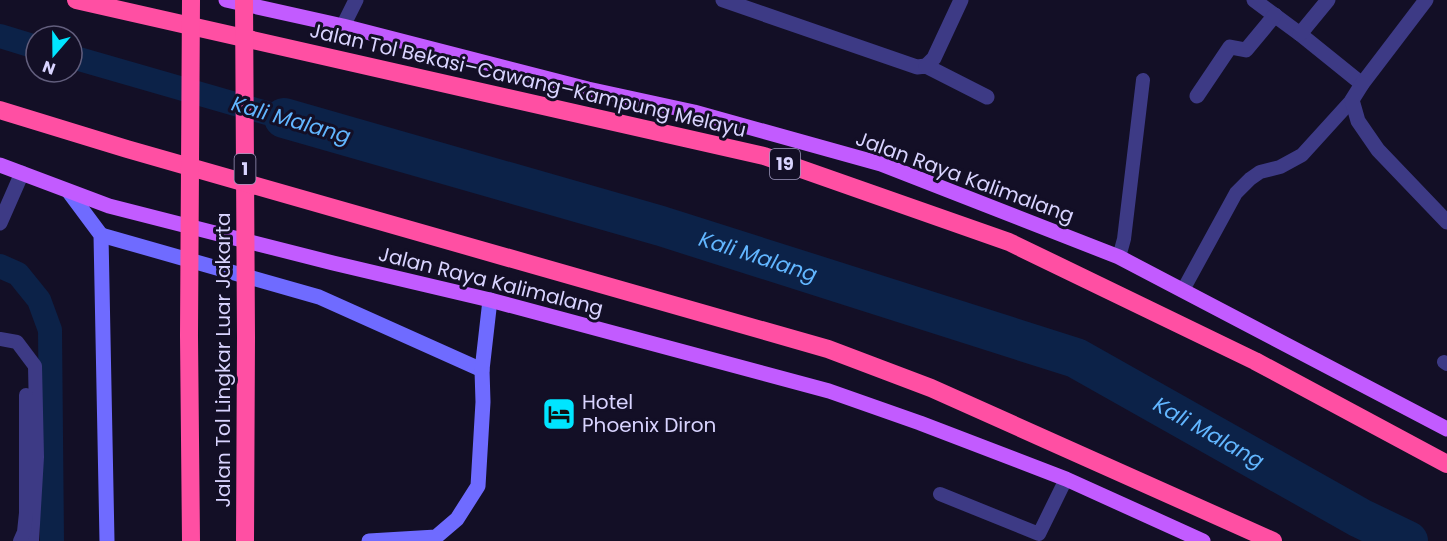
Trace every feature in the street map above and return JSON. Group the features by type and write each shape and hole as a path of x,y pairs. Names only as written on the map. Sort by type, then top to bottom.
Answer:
{"highway":[{"name":"Jalan Tol Bekasi–Cawang–Kampung Melayu","path":"76,0 764,156 1009,242 1255,361 1447,464"},
{"name":"Jalan Tol Lingkar Luar Jakarta","path":"190,536 191,0"},
{"name":"Jalan Tol Lingkar Luar Jakarta","path":"244,0 245,541"},
{"path":"0,110 127,149 828,349 931,388 1273,541"}],"main road":[{"name":"Jalan Raya Kalimalang","path":"226,0 343,26 588,89 694,112 881,164 1119,257 1447,429"},
{"name":"Jalan Raya Kalimalang","path":"0,165 109,206 490,300 829,391 1066,479 1203,541"}],"street":[{"path":"343,26 356,0"},
{"path":"723,0 917,67 926,66 987,97"},
{"path":"926,66 934,58 961,0"},
{"path":"1254,0 1362,84"},
{"path":"1300,34 1328,0"},
{"path":"1426,0 1362,84 1353,105 1358,121 1378,150 1447,222"},
{"path":"1197,96 1230,47 1246,50 1275,15"},
{"path":"0,223 22,173"},
{"path":"69,192 101,235 107,541"},
{"path":"101,235 319,297 482,370"},
{"path":"369,541 436,537 457,519 478,486 483,402 482,370 490,300"}],"lane":[{"path":"1119,257 1124,239 1143,80"},
{"path":"1183,290 1236,193 1260,172 1280,167 1302,155 1353,105"},
{"path":"0,339 17,342 26,351 34,366 37,457 32,541"},
{"path":"20,541 24,532 26,513 26,351"},
{"path":"940,494 1039,534 1066,479"}],"waterway":[{"name":"Kali Malang","path":"0,36 24,43"},
{"name":"Kali Malang","path":"84,60 284,118"},
{"name":"Kali Malang","path":"284,118 661,226 1076,358 1360,518 1408,541"},
{"path":"0,266 18,274 39,300 50,330 52,541"}],"place":[{"name":"Hotel Phoenix Diron","path":"559,414"}]}
